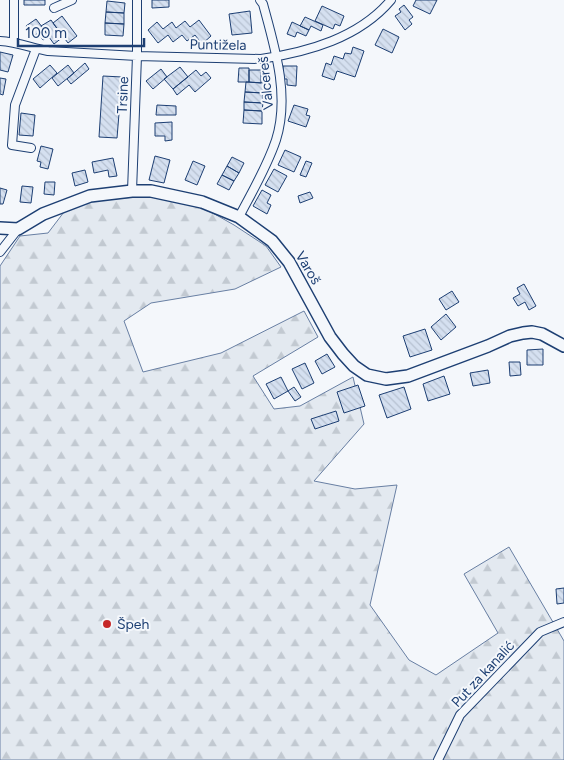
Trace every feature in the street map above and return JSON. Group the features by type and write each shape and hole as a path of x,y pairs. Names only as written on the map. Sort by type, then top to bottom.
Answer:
{"main road":[{"name":"Varoš","path":"18,229 43,214 90,196 132,191 152,191 202,202 239,217 272,241 289,262 330,337 354,366 367,376 386,379 408,376 522,332 542,334 564,346"},
{"path":"0,228 18,229"}],"street":[{"path":"14,0 14,42"},
{"path":"54,8 72,0"},
{"name":"Trsine","path":"132,191 137,56 136,0"},
{"name":"Valcereš","path":"239,217 268,160 276,140 282,116 282,97 277,56 263,4 260,0"},
{"name":"Puntižela","path":"0,41 14,42 48,51 137,56 261,58 320,46 356,29 384,8 391,0"},
{"path":"31,148 12,145 15,105 36,49"},
{"path":"0,252 18,229"},
{"name":"Put za kanalić","path":"438,760 460,716 540,632 564,622"}],"green space":[{"path":"151,197 204,208 266,246 281,267 235,289 151,303 124,321 143,372 221,353 304,311 318,337 253,376 274,409 300,406 353,377 364,424 314,481 355,489 397,485 370,605 409,660 436,675 498,633 464,574 509,547 564,641 564,760 0,760 0,266 20,236 48,233 64,212 92,201"}],"building":[{"path":"24,0 45,0 45,5 24,5"},
{"path":"152,0 169,0 169,7 152,8"},
{"path":"416,0 437,0 430,14 413,6"},
{"path":"107,1 125,3 124,13 106,12"},
{"path":"404,5 413,17 409,20 412,24 405,30 395,16 401,12 399,9"},
{"path":"322,6 344,16 340,26 335,24 333,29 315,21"},
{"path":"250,11 252,33 232,35 229,14"},
{"path":"106,12 124,13 124,24 105,23"},
{"path":"62,16 77,36 68,43 53,23"},
{"path":"305,17 323,25 321,31 311,26 309,30 300,26"},
{"path":"36,19 49,36 43,40 38,33 34,36 26,26"},
{"path":"51,20 63,37 54,44 41,26"},
{"path":"199,20 211,36 202,44 195,35 187,41 182,35 173,42 168,35 158,43 148,30 157,22 163,29 172,22 176,28 185,21 190,27"},
{"path":"292,22 309,30 306,36 297,32 295,37 287,34"},
{"path":"105,23 124,24 123,36 105,35"},
{"path":"383,29 399,37 392,53 375,45"},
{"path":"353,47 364,51 355,77 337,71 334,80 322,76 326,63 331,65 334,56 343,59 345,53 351,54"},
{"path":"0,52 13,55 8,72 0,70"},
{"path":"85,63 89,69 71,84 67,79"},
{"path":"50,65 57,73 40,88 33,79"},
{"path":"68,65 74,73 58,86 52,78"},
{"path":"283,66 297,66 296,86 287,85 287,79 283,79"},
{"path":"180,67 188,77 173,89 164,79"},
{"path":"239,68 249,68 249,82 238,82"},
{"path":"161,69 167,77 153,89 146,81"},
{"path":"196,70 201,76 206,72 211,78 195,92 189,85 177,95 173,89"},
{"path":"249,70 261,70 261,83 249,82"},
{"path":"103,76 122,77 117,138 99,137"},
{"path":"0,78 6,79 3,95 0,94"},
{"path":"246,82 264,83 263,93 245,92"},
{"path":"245,92 263,93 263,103 244,102"},
{"path":"244,102 263,103 262,111 244,110"},
{"path":"157,105 176,106 176,115 156,115"},
{"path":"294,105 308,109 306,115 310,116 306,127 288,121"},
{"path":"244,110 262,111 262,124 243,123"},
{"path":"21,113 35,115 33,136 19,135"},
{"path":"172,122 172,140 165,141 165,136 155,136 155,123"},
{"path":"41,146 53,149 48,169 40,167 41,162 37,161"},
{"path":"285,150 301,157 294,172 278,165"},
{"path":"155,156 170,160 164,183 149,180"},
{"path":"232,157 244,163 239,173 227,166"},
{"path":"113,158 117,176 109,177 108,170 94,173 92,162"},
{"path":"193,161 205,166 197,185 185,180"},
{"path":"306,161 312,163 306,177 300,175"},
{"path":"227,166 239,173 234,181 222,175"},
{"path":"274,169 287,176 278,192 265,185"},
{"path":"85,170 88,182 75,186 72,173"},
{"path":"222,175 234,181 229,190 217,184"},
{"path":"45,182 55,182 54,195 44,194"},
{"path":"22,186 33,187 31,203 20,202"},
{"path":"0,188 7,190 3,204 0,204"},
{"path":"262,190 271,195 267,203 271,205 267,214 253,206"},
{"path":"310,192 313,198 300,203 298,196"},
{"path":"524,284 536,306 529,310 525,302 518,306 513,298 520,294 517,288"},
{"path":"452,291 459,302 446,310 439,299"},
{"path":"446,314 456,327 441,340 431,327"},
{"path":"425,329 432,350 410,357 403,336"},
{"path":"543,349 543,365 527,365 527,350"},
{"path":"327,354 335,367 322,374 315,361"},
{"path":"509,362 520,362 521,375 510,376"},
{"path":"305,363 314,383 302,389 292,369"},
{"path":"488,370 490,383 473,386 470,373"},
{"path":"444,376 450,394 428,401 423,384"},
{"path":"281,377 288,391 274,399 266,384"},
{"path":"358,385 365,406 344,413 337,392"},
{"path":"294,387 301,397 295,401 288,391"},
{"path":"404,387 411,409 387,418 379,395"},
{"path":"336,411 339,421 315,429 311,419"},
{"path":"564,588 564,603 557,604 556,589"}],"place":[{"name":"Špeh","path":"107,624"}]}
